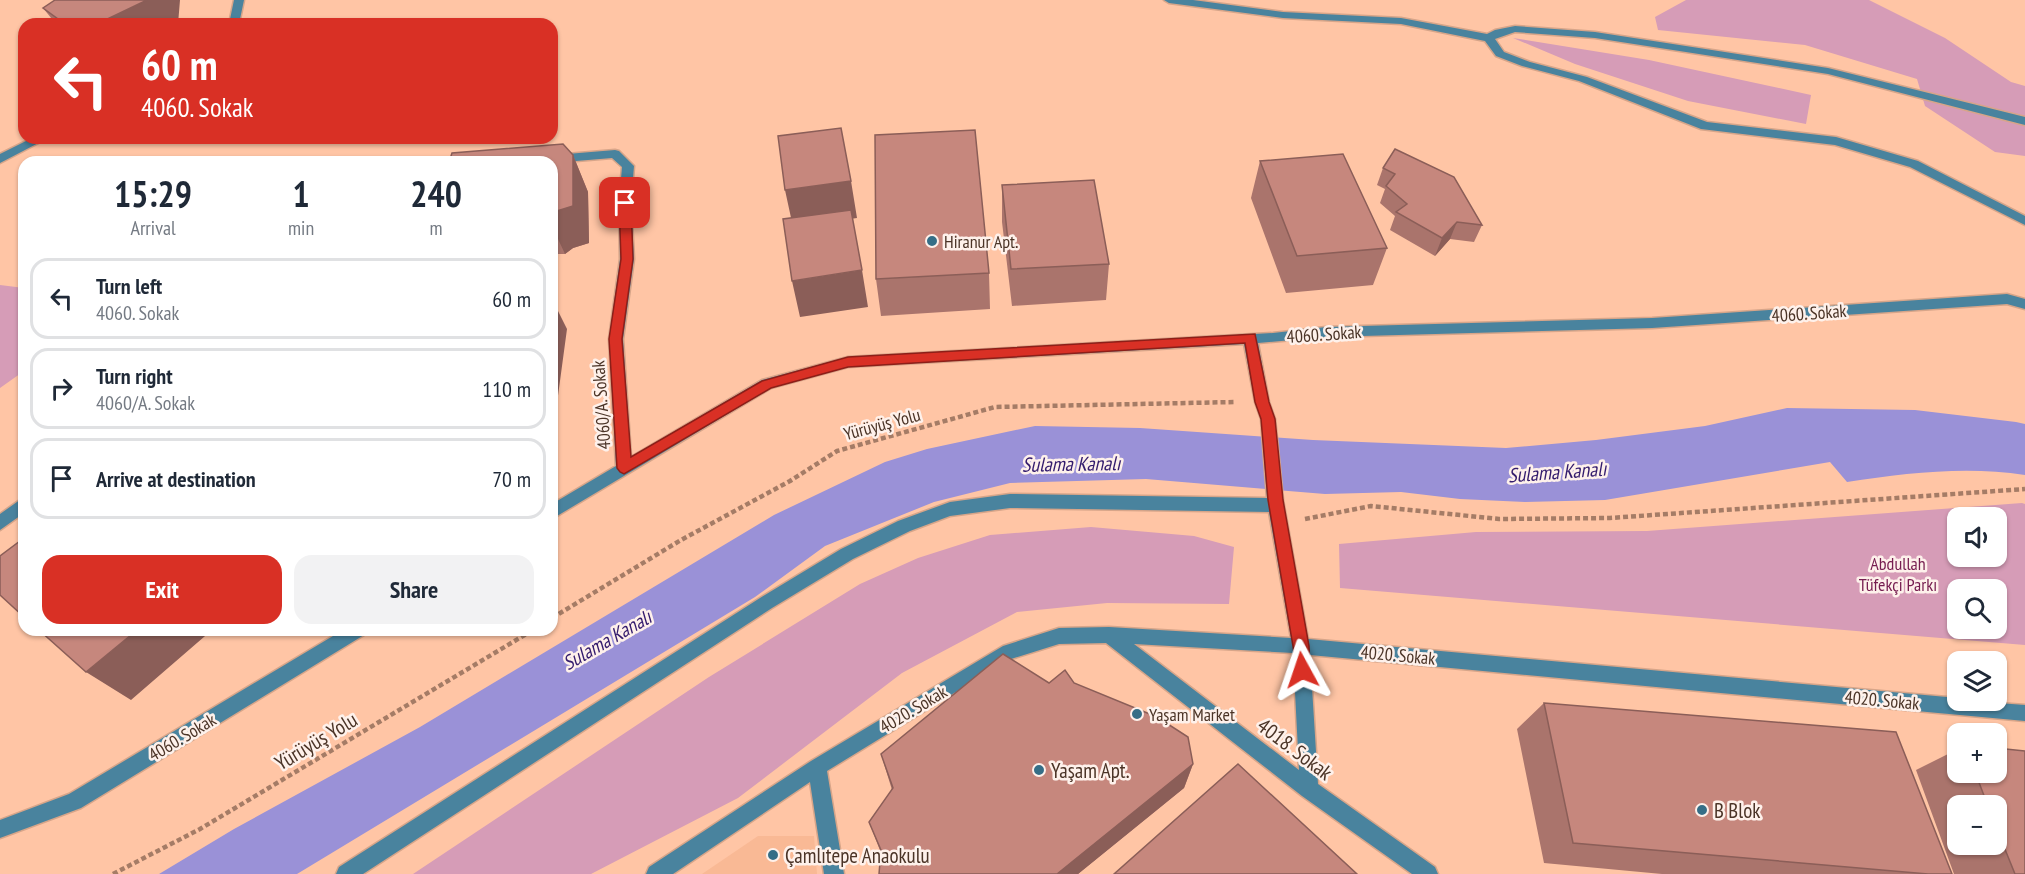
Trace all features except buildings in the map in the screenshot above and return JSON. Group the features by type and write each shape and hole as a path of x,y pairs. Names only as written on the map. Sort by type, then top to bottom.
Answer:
{"street":[{"path":"235,18 239,0"},
{"path":"1169,0 1273,14 1401,21 1489,38 1515,29 1595,35 1828,71 2025,121"},
{"path":"1489,38 1500,54 1526,64 1583,79 1705,126 1836,141 1914,164 2025,221"},
{"path":"0,159 30,144"},
{"name":"4060/A. Sokak","path":"558,157 615,154 628,166 625,203 627,259 616,339 624,468"},
{"name":"4060. Sokak","path":"558,508 767,384 848,362 1273,338 1326,332 1652,323 2007,299 2025,304"},
{"path":"1250,338 1262,402 1268,419 1276,502 1301,646 1309,789"},
{"path":"346,874 766,603 847,555 904,526 950,509 1010,501 1276,502"},
{"path":"0,523 18,509"},
{"name":"4020. Sokak","path":"656,874 818,767 1003,654 1059,636 1109,635 1301,646 2025,713"},
{"name":"4018. Sokak","path":"1109,635 1309,789 1428,874"},
{"name":"4060. Sokak","path":"0,829 84,795 348,636"},
{"path":"818,767 834,874"}],"path":[{"name":"Yürüyüş Yolu","path":"558,614 681,540 790,481 837,451 995,407 1262,402"},
{"path":"1280,525 1371,506 1499,519 1610,518 2025,489"},
{"name":"Yürüyüş Yolu","path":"113,874 200,829 522,636"}],"shaded area":[{"name":"Çamlıtepe Anaokulu","path":"758,836 814,836 817,874 702,874"}],"green space":[{"path":"1686,0 1869,0 1945,38 2011,82 2025,86 2025,156 1995,152 1925,106 1917,79 1805,45 1658,30 1655,17"},
{"path":"1513,38 1649,60 1811,95 1806,124 1688,101 1575,64"},
{"path":"0,285 18,287 18,375 0,388"},
{"name":"Abdullah Tüfekçi Parkı","path":"2022,503 2025,504 2025,645 1953,639 2007,639 2007,579 1947,579 1947,639 1340,588 1339,544 1476,532 1647,531 1947,509 1947,567 2007,567 2007,507 1968,507"},
{"path":"1091,527 1194,536 1234,547 1229,604 1107,603 1017,612 902,673 738,798 591,874 413,874 709,677 860,584 918,558 990,535"}],"water":[{"name":"Sulama Kanalı","path":"1787,408 1915,410 2025,424 2025,475 1958,471 1847,482 1830,462 1605,500 1525,502 1460,499 1401,492 1325,494 1146,479 1010,483 934,502 825,546 755,597 297,874 159,874 234,829 420,727 774,515 885,462 927,449 1035,426 1140,428 1313,440 1506,448 1596,440 1705,426"}],"place":[{"name":"Hiranur Apt.","path":"932,241"},
{"name":"Yaşam Market","path":"1137,714"},
{"name":"Yaşam Apt.","path":"1039,770"},
{"name":"B Blok","path":"1702,810"},
{"name":"Çamlıtepe Anaokulu","path":"773,855"}],"route":[{"path":"625,203 627,259 616,339 624,468 767,384 848,362 1250,338 1262,402 1268,419 1275,500 1301,646 1302,670"}]}
